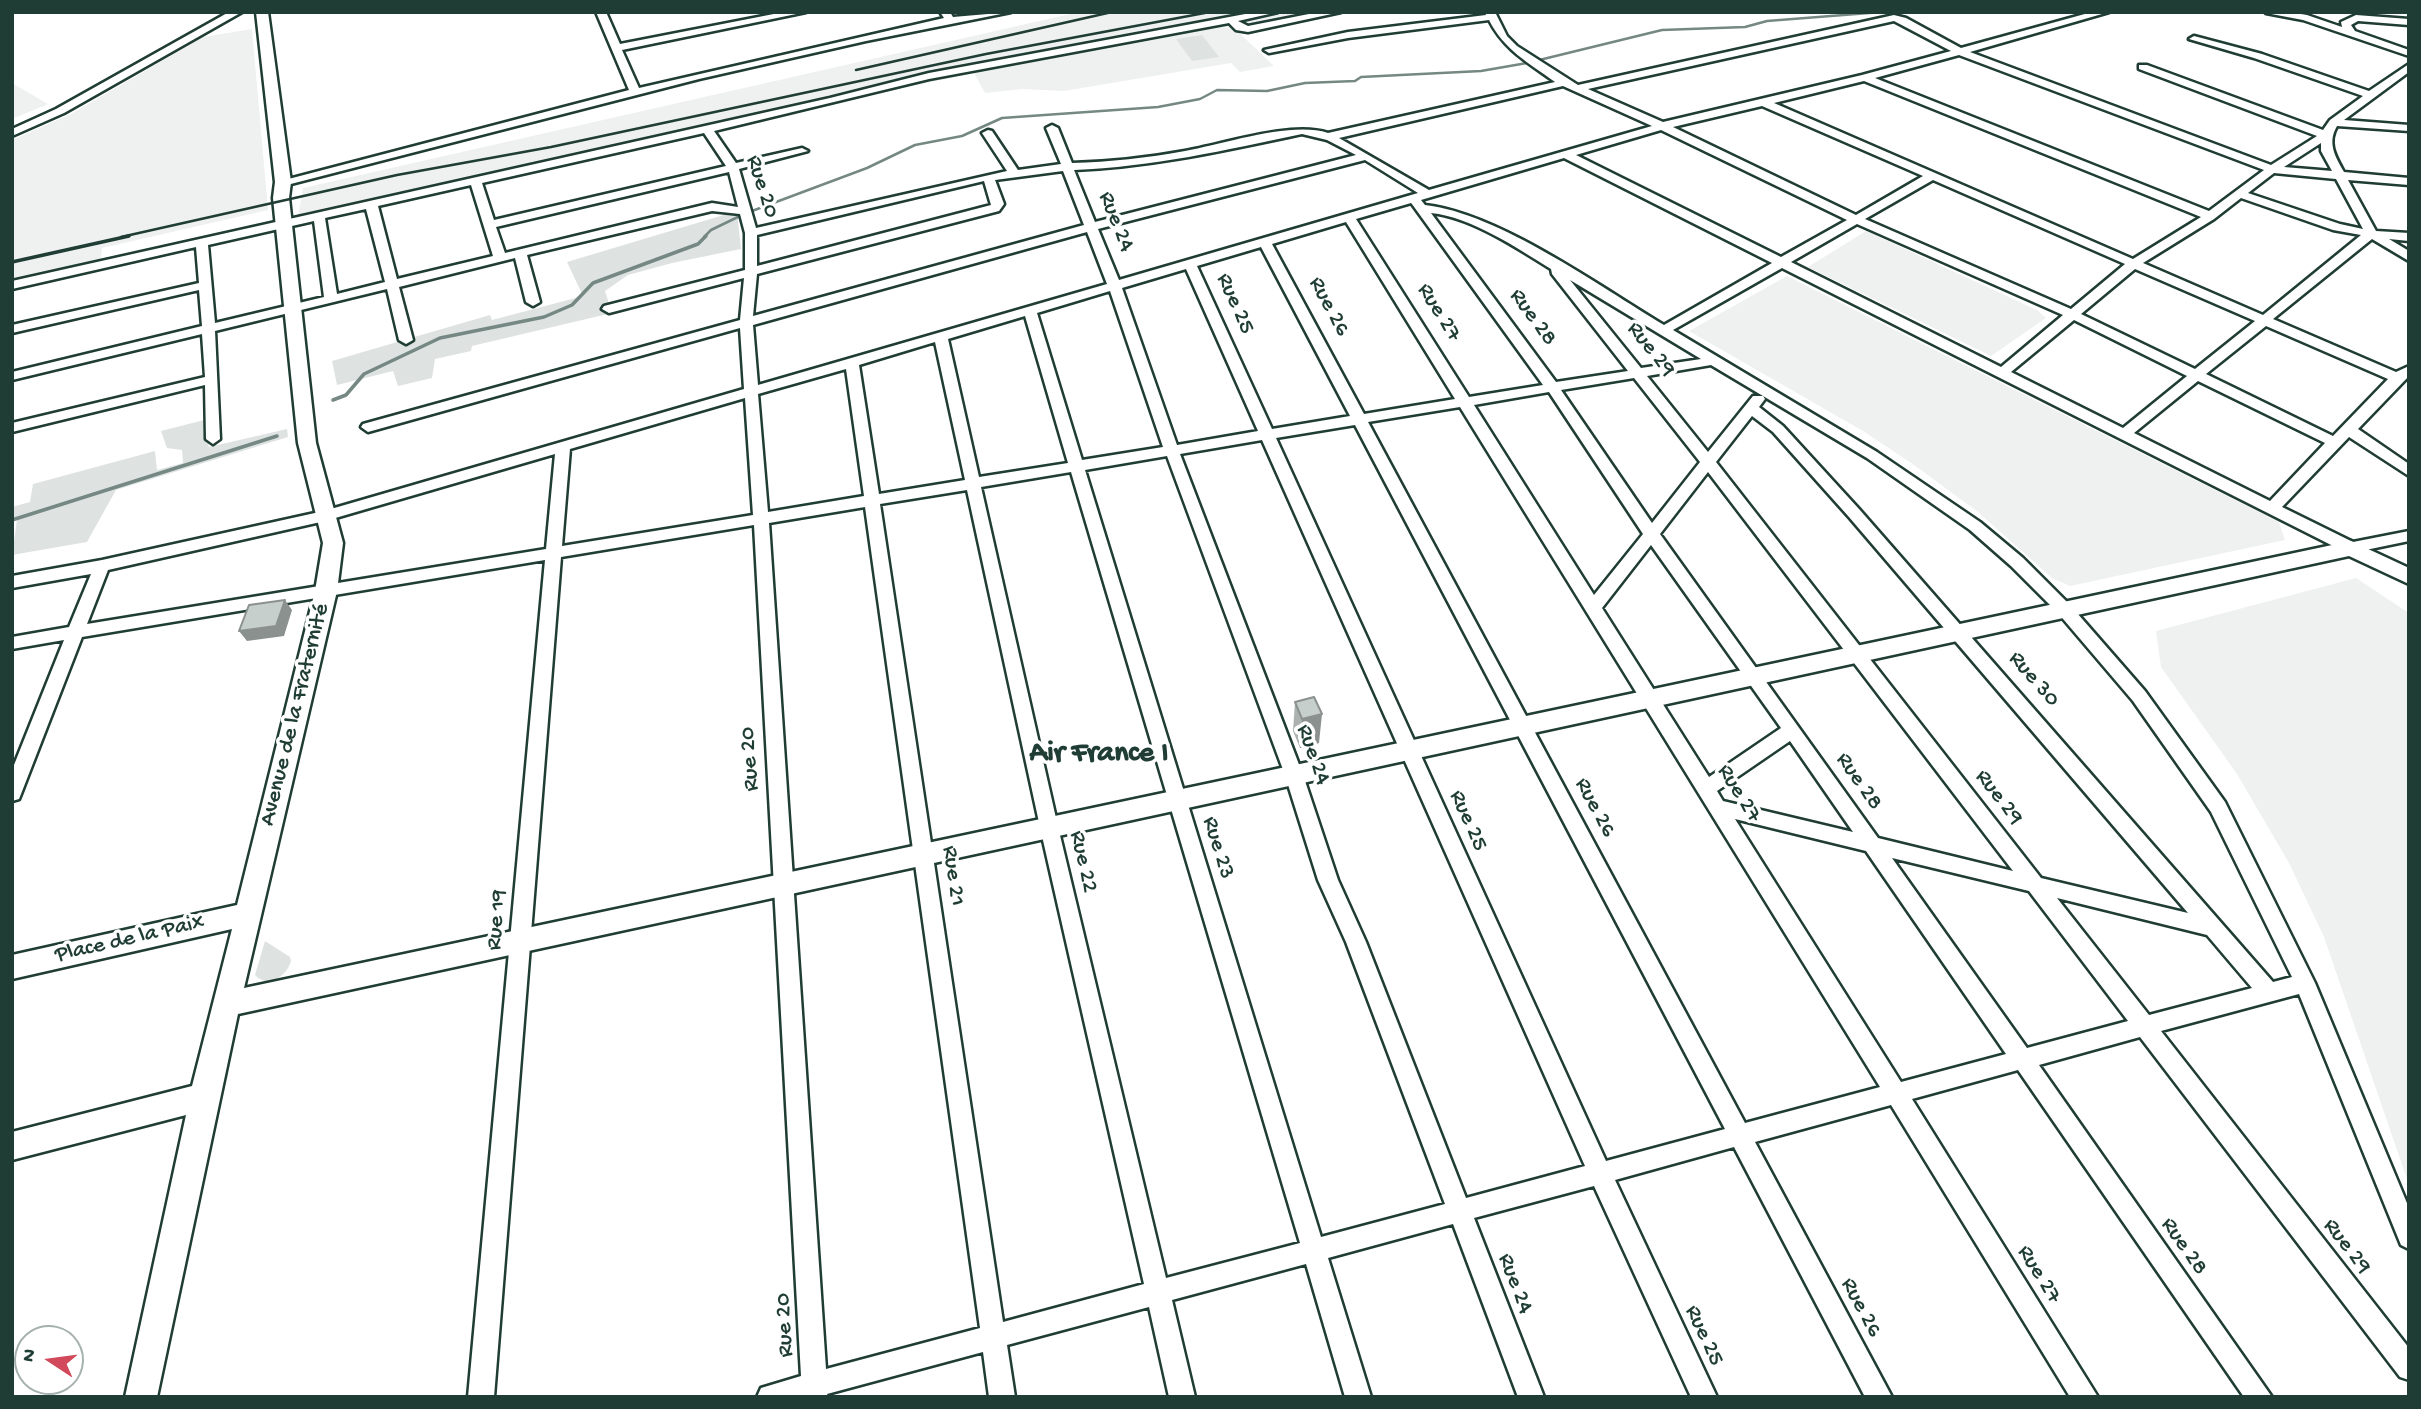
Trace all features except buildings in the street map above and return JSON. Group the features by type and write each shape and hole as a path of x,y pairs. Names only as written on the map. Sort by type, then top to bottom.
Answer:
{"main road":[{"name":"Avenue de la Fraternité","path":"141,1397 204,1097 326,591 333,543 307,443 284,224 284,182 263,20 246,12"},
{"path":"228,1003 2351,548 2409,577"},
{"name":"Place de la Paix","path":"12,967 248,914"},
{"path":"12,1146 204,1097"}],"street":[{"path":"12,133 60,111 237,12"},
{"path":"601,12 636,93"},
{"path":"615,48 801,12"},
{"path":"284,182 636,93 699,74 947,16 1006,12"},
{"path":"12,285 708,129 929,76 1273,12"},
{"path":"1230,19 1240,28 1248,29 1336,12"},
{"path":"12,582 102,566 325,516 1115,288 1349,217 1421,200 1662,126 1864,78 2104,12"},
{"path":"2271,13 2302,16 2409,53"},
{"path":"1269,50 1348,35 1490,14 1503,37 1532,62 1564,83 1662,126 1857,220 2074,314 2334,442"},
{"path":"1576,89 1890,18 1903,20 1958,51 2272,169 2409,182"},
{"path":"150,60 203,19"},
{"path":"2350,31 2345,24 2356,19 2409,22"},
{"path":"2194,39 2259,56 2370,95"},
{"path":"2143,67 2326,135"},
{"path":"2002,373 2133,264 2210,216 2272,169 2326,135 2334,122 2409,67"},
{"path":"1864,78 2210,216"},
{"path":"2389,81 2409,82"},
{"path":"1326,137 1564,83"},
{"path":"1763,102 2266,321 2403,374 2273,507"},
{"path":"2334,122 2409,128"},
{"name":"Rue 24","path":"1052,128 1115,288 1172,450 1294,775 1334,895 1356,942 1531,1397"},
{"name":"Rue 20","path":"708,129 733,167 751,233 751,272 746,324 761,519 814,1392"},
{"path":"751,233 988,177 1066,167 1118,165 1184,155 1302,131 1326,137 1366,156 1421,200 1512,240 1766,389 1884,462 1975,526 2017,562 2064,609 2139,696 2218,807 2305,984 2409,1237"},
{"path":"988,133 1014,174"},
{"path":"2326,135 2327,151 2339,177 2372,234 2409,257"},
{"path":"490,225 802,151"},
{"path":"1565,154 2351,548 2409,536"},
{"path":"368,427 1091,227 1366,156"},
{"path":"1664,330 1932,176"},
{"path":"609,309 995,208 998,204 988,177"},
{"path":"476,181 500,258"},
{"path":"2241,194 2337,227 2372,234 2409,237"},
{"name":"Rue 28","path":"1421,200 1651,534 1754,676 2259,1397"},
{"path":"371,204 406,340"},
{"path":"12,376 712,207 733,211 746,209"},
{"path":"319,216 331,300"},
{"name":"Rue 27","path":"1349,217 2085,1397"},
{"path":"2123,434 2195,374 2266,321 2356,243 2372,234"},
{"path":"202,242 212,379 213,439"},
{"name":"Rue 26","path":"1265,242 1880,1397"},
{"path":"520,254 533,302"},
{"name":"Rue 29","path":"1547,261 1708,462 2409,1368"},
{"name":"Rue 25","path":"1189,264 1600,1174 1704,1397"},
{"path":"12,329 205,285"},
{"name":"Rue 23","path":"1030,312 1358,1397"},
{"name":"Rue 22","path":"941,338 1049,827 1182,1397"},
{"path":"12,643 1717,360"},
{"name":"Rue 21","path":"852,362 1002,1397"},
{"path":"12,429 212,379"},
{"path":"1593,608 1766,389"},
{"name":"Rue 30","path":"1751,408 1778,429 1959,632 2269,993"},
{"path":"2349,430 2409,471"},
{"name":"Rue 19","path":"481,1397 563,447"},
{"path":"12,794 102,566"},
{"path":"1706,789 1792,730"},
{"path":"1717,807 2213,928"},
{"path":"770,1397 814,1392 993,1338 2305,984"}],"shaded area":[{"path":"1079,12 1337,12 1243,29 1237,25 1216,29 1233,27 1274,66 1240,72 1231,63 1064,91 1023,89 985,93 974,73 298,216 303,188"},
{"path":"252,29 268,210 102,248 101,259 12,279 12,140 71,114 203,37"},
{"path":"1202,35 1219,57 1192,61 1176,39"},
{"path":"12,83 48,104 12,119"},
{"path":"737,211 741,249 628,275 605,291 612,313 472,346 471,351 435,359 432,378 398,386 393,371 337,385 332,361 490,315 492,320 583,296 567,262"},
{"path":"1866,231 2037,310 2046,318 1991,356 1808,267"},
{"path":"1787,276 2279,522 2285,540 2070,586 2052,578 1978,512 1914,465 1863,431 1689,331"},
{"path":"204,420 209,447 287,429 288,437 116,490 87,542 12,555 17,520 12,522 12,507 30,502 33,484 155,451 157,470 183,463 182,450 167,448 161,431"},
{"path":"2356,578 2409,613 2409,1185 2324,937 2289,863 2237,774 2161,667 2156,631"},
{"path":"265,941 290,957 291,961 281,976 271,981 255,975"}],"waterway":[{"path":"752,211 867,168 915,145 962,136 1002,118 1158,107 1200,99 1217,90 1267,91 1305,83 1355,81 1361,77 1481,71 1527,63 1662,30 1745,27 1767,21 1882,12"},
{"path":"704,237 711,230 740,216"},
{"path":"333,400 346,395 364,374 440,338 544,317 572,305 593,283 698,244 706,236"},
{"path":"12,520 277,436"}],"railway":[{"path":"856,70 1112,12"},
{"path":"121,237 397,175 551,147 986,54 1210,12"},
{"path":"12,262 129,236"}],"district":[{"name":"Air France I","path":"1099,755"}]}
